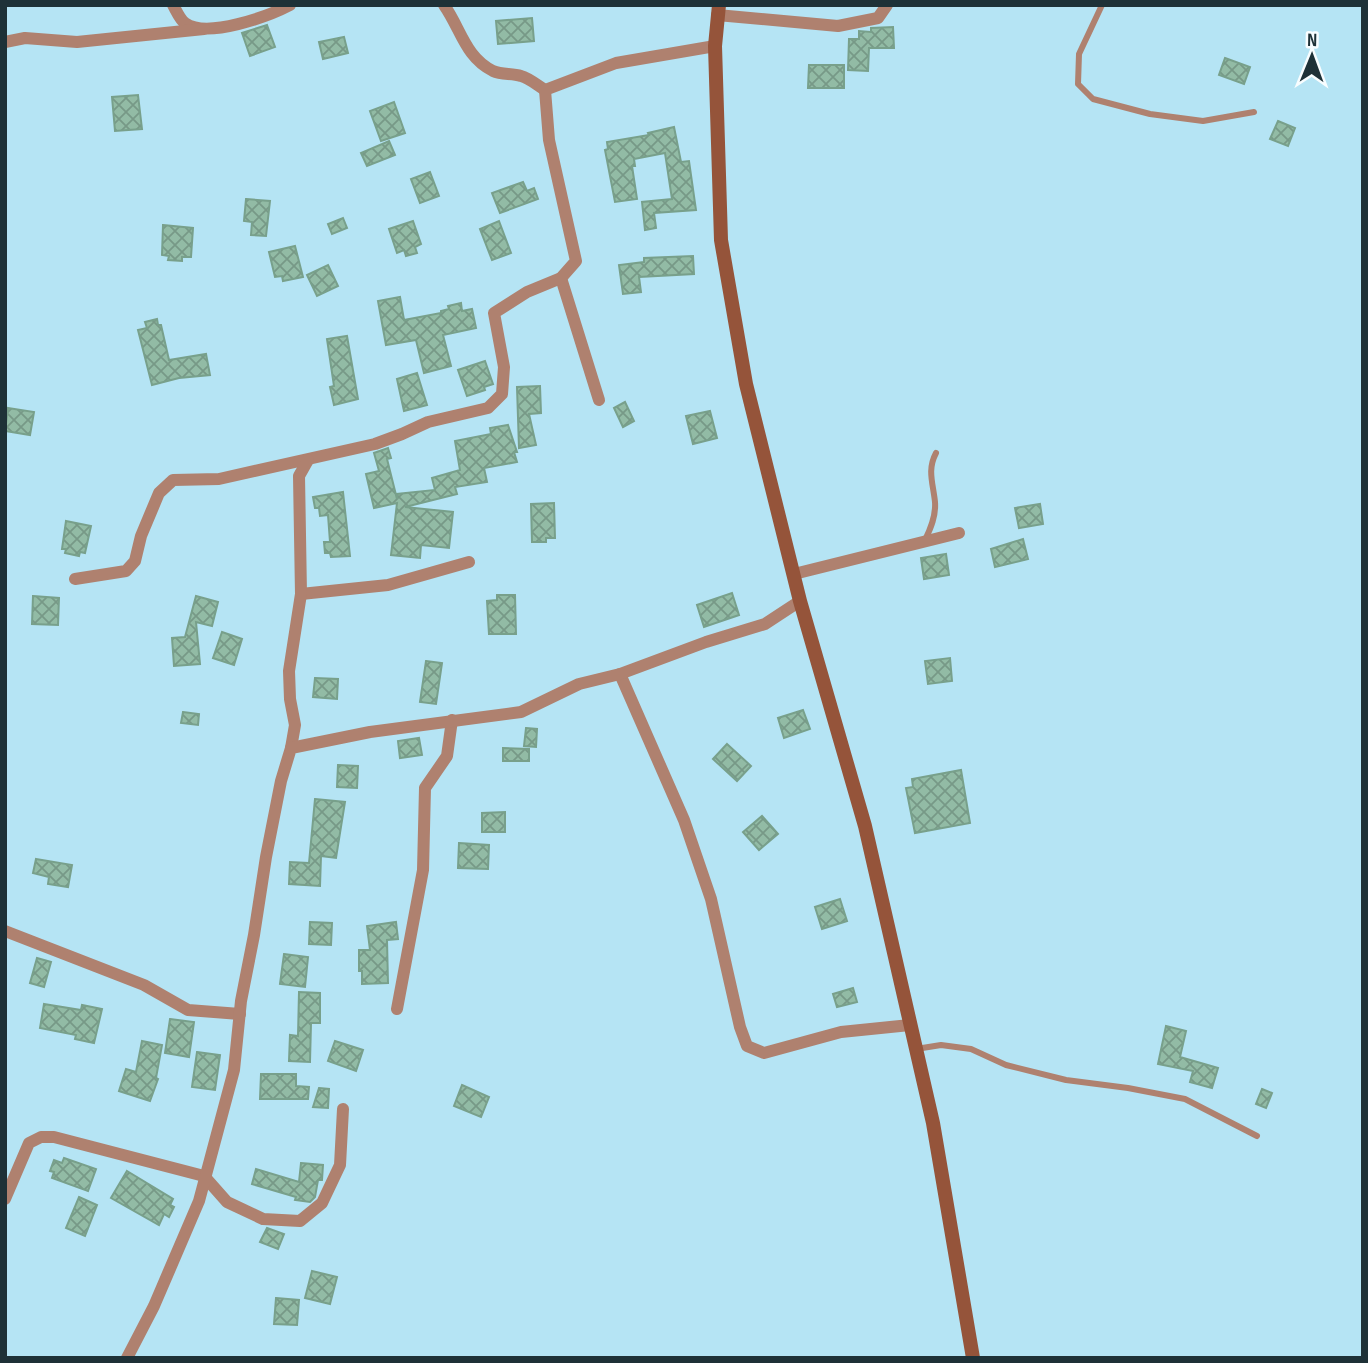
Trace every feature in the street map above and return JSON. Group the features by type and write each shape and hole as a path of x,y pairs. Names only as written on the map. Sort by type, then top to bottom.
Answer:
{"street":[{"path":"173,5 186,23 204,29"},
{"path":"5,41 25,38 77,42 204,29 244,23 290,5"},
{"path":"444,5 452,17 461,41 477,61 495,72 522,76 545,90"},
{"path":"887,5 878,18 838,26 718,10 715,46 721,240 746,384 800,601 865,826 933,1123 973,1358"},
{"path":"545,90 616,63 715,46"},
{"path":"75,579 126,571 135,562 141,536 159,493 173,480 219,479 375,444 428,422 488,408 502,394 504,367 494,313 527,292 561,278 576,261 549,140 545,90"},
{"path":"561,278 599,400"},
{"path":"127,1358 154,1306 199,1201 234,1070 240,1014 265,857 295,725 289,671 301,594 299,476 308,460"},
{"path":"794,574 959,533"},
{"path":"301,594 387,585 470,562"},
{"path":"291,748 370,732 521,712 579,684 620,674 706,642 765,624 800,601"},
{"path":"620,674 684,820 711,899 740,1027 747,1046 764,1053 841,1032 910,1025"},
{"path":"397,1009 423,870 425,788 447,757 452,720"},
{"path":"5,931 144,985 188,1010 240,1014"},
{"path":"5,1199 29,1143 41,1137 54,1137 204,1176 227,1202 263,1219 300,1221 322,1203 340,1165 343,1109"}],"lane":[{"path":"1102,5 1079,54 1078,84 1093,99 1150,114 1203,121 1254,112"},
{"path":"925,540 933,523 935,504 930,464 936,453"},
{"path":"916,1049 941,1045 971,1049 1006,1065 1066,1080 1185,1099 1258,1136"}],"building":[{"path":"532,18 534,41 498,44 496,21"},
{"path":"267,25 275,47 250,56 242,33"},
{"path":"893,27 894,48 869,48 868,71 848,70 849,39 859,39 859,31 871,32 871,28"},
{"path":"344,37 348,53 323,59 319,42"},
{"path":"1225,58 1250,67 1244,84 1219,75"},
{"path":"809,65 844,65 844,88 808,88"},
{"path":"138,95 142,129 115,131 112,97"},
{"path":"394,102 405,133 381,141 370,111"},
{"path":"1278,121 1295,128 1288,146 1270,139"},
{"path":"674,127 681,162 689,161 696,210 654,213 656,228 645,230 642,202 672,199 665,153 634,159 635,166 632,166 637,199 615,202 605,150 608,149 607,142 649,135 648,133"},
{"path":"389,141 395,155 367,166 361,153"},
{"path":"430,172 439,196 420,203 411,179"},
{"path":"523,182 527,191 534,188 538,199 500,213 492,193"},
{"path":"246,199 270,201 266,236 251,235 252,222 244,221"},
{"path":"343,218 347,228 332,234 328,224"},
{"path":"413,221 421,244 415,247 417,253 406,256 404,250 397,253 389,229"},
{"path":"499,221 511,253 492,260 480,229"},
{"path":"163,225 193,228 191,257 182,257 182,261 168,260 169,256 162,255"},
{"path":"295,246 303,277 283,281 282,276 275,277 269,252"},
{"path":"693,256 694,274 639,277 641,292 623,294 619,265 644,262 644,258"},
{"path":"328,265 338,286 317,296 307,275"},
{"path":"400,297 404,320 441,313 449,309 448,306 461,303 462,311 472,309 476,328 443,335 451,366 424,373 416,340 386,345 378,301"},
{"path":"157,319 158,325 161,325 169,360 206,354 210,375 179,378 152,385 138,330 147,328 145,322"},
{"path":"347,336 358,399 334,405 327,339"},
{"path":"485,361 493,384 467,396 458,370"},
{"path":"417,373 427,405 404,411 397,379"},
{"path":"540,386 541,413 529,414 536,445 519,448 517,387"},
{"path":"625,402 634,421 623,427 614,408"},
{"path":"8,408 34,412 30,435 5,431"},
{"path":"710,411 717,438 693,444 686,416"},
{"path":"508,425 517,452 514,452 517,462 484,468 487,482 455,487 457,494 405,507 453,512 449,548 421,545 420,558 391,555 397,503 374,508 366,474 379,471 374,453 388,448 391,458 387,459 397,499 397,494 435,490 432,478 460,470 455,441 491,434 490,428"},
{"path":"343,492 350,556 331,557 330,553 325,553 324,542 330,542 328,515 320,516 313,497"},
{"path":"554,503 555,538 546,538 546,542 532,542 531,504"},
{"path":"1040,504 1043,524 1019,528 1015,508"},
{"path":"66,521 91,526 85,553 80,552 79,556 65,553 66,549 62,549"},
{"path":"1023,539 1028,559 995,567 991,549"},
{"path":"946,554 949,575 924,579 921,558"},
{"path":"732,593 739,615 704,627 697,605"},
{"path":"497,595 515,595 516,634 489,634 487,601 497,600"},
{"path":"33,596 59,598 58,625 32,624"},
{"path":"196,596 218,602 212,626 196,622 200,664 174,666 172,638 185,637"},
{"path":"222,632 242,639 234,665 213,658"},
{"path":"950,658 952,681 928,684 925,661"},
{"path":"426,661 442,663 436,704 420,702"},
{"path":"315,678 338,679 337,699 313,697"},
{"path":"803,710 810,729 784,738 778,718"},
{"path":"183,712 199,714 198,725 181,723"},
{"path":"526,728 537,729 536,747 524,746"},
{"path":"419,738 422,755 400,758 398,741"},
{"path":"727,744 751,766 737,781 713,759"},
{"path":"503,748 529,749 529,761 503,761"},
{"path":"338,765 358,766 357,788 337,787"},
{"path":"961,770 970,823 915,833 906,788 913,787 912,779"},
{"path":"315,799 345,802 336,858 321,856 320,886 289,884 290,862 309,863"},
{"path":"505,812 505,832 482,832 482,813"},
{"path":"762,816 778,834 759,850 743,832"},
{"path":"459,843 489,845 488,869 458,868"},
{"path":"36,859 72,865 68,887 48,884 49,877 33,873"},
{"path":"840,899 847,921 822,929 815,907"},
{"path":"310,922 332,923 331,945 309,944"},
{"path":"396,922 398,939 387,940 388,983 362,984 359,950 370,950 367,926"},
{"path":"284,954 308,957 305,987 280,984"},
{"path":"37,958 51,962 44,987 30,983"},
{"path":"853,988 857,1002 837,1007 833,994"},
{"path":"299,992 320,993 320,1023 311,1023 310,1062 289,1061 290,1035 298,1036"},
{"path":"44,1004 81,1010 82,1005 102,1009 94,1043 75,1039 76,1035 40,1028"},
{"path":"170,1019 194,1022 189,1057 165,1053"},
{"path":"1166,1026 1186,1031 1180,1057 1218,1068 1212,1088 1190,1082 1193,1071 1158,1064"},
{"path":"142,1041 162,1045 156,1078 158,1079 150,1101 119,1091 126,1069 136,1072"},
{"path":"335,1041 363,1050 356,1071 328,1061"},
{"path":"197,1052 220,1055 215,1090 192,1087"},
{"path":"261,1074 296,1074 296,1086 309,1087 308,1099 260,1099"},
{"path":"462,1085 489,1097 481,1117 454,1106"},
{"path":"319,1088 329,1089 328,1108 313,1107"},
{"path":"1262,1089 1272,1093 1266,1108 1256,1104"},
{"path":"64,1158 96,1169 88,1191 52,1178 54,1172 50,1171 54,1160 62,1163"},
{"path":"301,1163 323,1165 322,1180 318,1180 315,1197 310,1202 295,1200 296,1197 252,1184 256,1169 299,1182"},
{"path":"127,1171 173,1199 170,1205 174,1207 169,1217 164,1214 159,1225 111,1198"},
{"path":"79,1197 97,1205 85,1236 66,1228"},
{"path":"267,1228 284,1234 278,1249 260,1242"},
{"path":"312,1271 337,1277 330,1304 305,1298"},
{"path":"276,1298 299,1300 297,1325 274,1324"}]}
